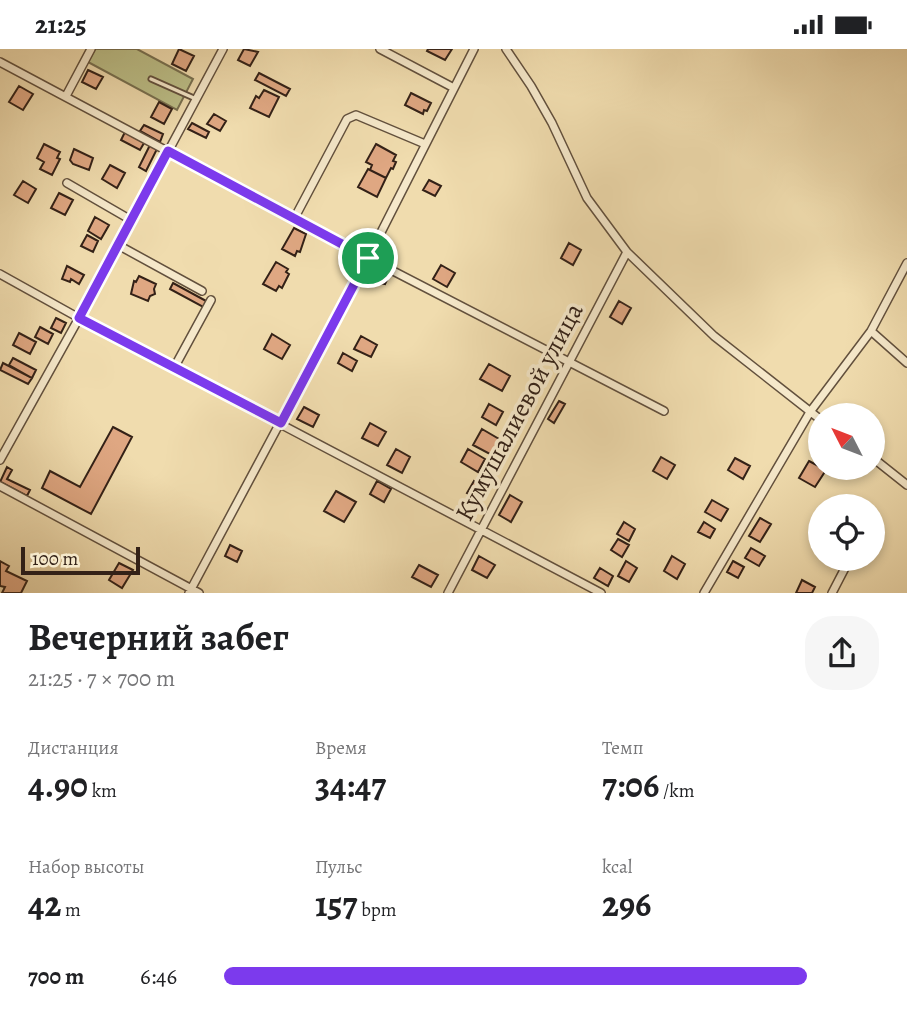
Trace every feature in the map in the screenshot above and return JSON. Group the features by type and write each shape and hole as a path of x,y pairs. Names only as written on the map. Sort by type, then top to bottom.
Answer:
{"street":[{"path":"66,96 91,49"},
{"path":"0,460 223,49"},
{"path":"380,49 454,88"},
{"path":"190,590 368,258 474,49"},
{"path":"506,49 552,123 587,198 627,252 714,336 808,410"},
{"path":"0,62 368,258 664,411"},
{"path":"294,219 351,116 356,115 425,144"},
{"path":"67,183 131,220"},
{"path":"118,245 202,291"},
{"name":"Кумушалиевой улица","path":"447,593 627,252"},
{"path":"817,403 871,331 907,263"},
{"path":"0,274 601,593"},
{"path":"174,368 211,300"},
{"path":"871,331 907,363"},
{"path":"704,593 808,415"},
{"path":"886,468 907,485"},
{"path":"0,487 199,593"},
{"path":"831,593 843,571"}],"lane":[{"path":"151,79 196,99"}],"green space":[{"path":"95,49 137,49 193,79 177,110 88,62"}],"building":[{"path":"179,49 194,56 186,71 172,64"},
{"path":"244,49 258,52 250,66 238,60"},
{"path":"452,49 445,60 427,51"},
{"path":"88,70 103,77 96,89 82,82"},
{"path":"259,73 290,89 286,96 255,80"},
{"path":"19,86 33,94 23,110 9,102"},
{"path":"264,90 279,97 269,117 250,108 256,96 259,98"},
{"path":"411,93 431,103 423,114 405,105"},
{"path":"159,102 172,109 164,124 151,117"},
{"path":"214,114 226,121 220,131 207,124"},
{"path":"192,123 209,132 206,138 188,129"},
{"path":"144,125 163,134 160,142 140,131"},
{"path":"125,132 144,143 140,150 121,140"},
{"path":"44,144 60,152 57,158 60,159 52,175 40,169 44,162 37,158"},
{"path":"376,144 396,155 393,169 391,168 386,178 370,170 372,165 366,162"},
{"path":"150,145 157,149 146,171 139,167"},
{"path":"74,149 93,158 89,170 73,164 70,160"},
{"path":"110,165 125,173 117,188 102,179"},
{"path":"368,169 386,178 377,197 358,187"},
{"path":"429,180 441,186 435,196 423,190"},
{"path":"23,181 36,189 28,203 14,195"},
{"path":"59,193 73,200 65,215 51,208"},
{"path":"95,217 109,225 101,239 88,231"},
{"path":"294,228 306,234 300,252 297,251 295,256 282,249"},
{"path":"87,235 98,241 93,252 81,246"},
{"path":"569,243 581,250 573,265 561,258"},
{"path":"276,262 288,269 286,272 289,274 282,288 279,286 276,291 263,284"},
{"path":"441,265 455,273 447,287 433,279"},
{"path":"67,266 84,275 79,284 71,279 70,282 62,279"},
{"path":"381,267 390,273 385,284 375,282 373,276 377,268"},
{"path":"139,276 156,284 155,294 150,296 148,301 131,294 134,281 136,282"},
{"path":"173,283 208,302 205,308 170,289"},
{"path":"619,301 631,308 622,324 610,317"},
{"path":"56,318 66,323 61,333 51,328"},
{"path":"40,327 53,334 48,344 35,337"},
{"path":"19,333 36,342 30,354 13,345"},
{"path":"272,334 290,345 282,359 264,349"},
{"path":"361,336 377,345 371,357 354,349"},
{"path":"343,353 357,361 352,371 338,363"},
{"path":"13,358 36,370 32,378 9,365"},
{"path":"3,363 32,378 28,384 0,370"},
{"path":"489,364 510,376 502,391 480,379"},
{"path":"559,401 565,404 554,423 548,419"},
{"path":"489,404 503,412 496,425 482,417"},
{"path":"304,407 319,415 313,427 297,419"},
{"path":"370,423 386,432 378,446 362,438"},
{"path":"113,427 132,437 91,514 42,488 50,471 80,487"},
{"path":"482,429 511,446 503,461 473,445"},
{"path":"396,449 410,457 402,473 387,465"},
{"path":"468,449 485,459 478,472 461,462"},
{"path":"661,457 675,465 667,479 653,471"},
{"path":"735,458 750,466 743,479 728,470"},
{"path":"808,463 808,480 820,480 815,487 799,478"},
{"path":"7,467 12,470 7,479 30,490 27,496 0,482"},
{"path":"377,481 391,489 384,502 370,494"},
{"path":"474,481 485,488 479,499 467,493"},
{"path":"336,491 356,502 344,522 324,511"},
{"path":"510,495 522,502 511,522 499,515"},
{"path":"712,500 728,509 721,521 705,512"},
{"path":"760,518 771,524 760,542 749,536"},
{"path":"624,522 635,529 629,541 617,534"},
{"path":"704,522 715,529 710,538 698,532"},
{"path":"618,539 629,545 622,557 611,550"},
{"path":"230,545 242,551 237,562 225,556"},
{"path":"751,548 765,556 759,566 745,558"},
{"path":"479,556 495,565 487,578 472,570"},
{"path":"672,556 685,564 677,579 664,571"},
{"path":"0,561 9,566 6,571 27,581 21,593 2,593 5,587 0,586"},
{"path":"626,561 637,568 629,582 618,576"},
{"path":"733,561 744,567 738,578 727,572"},
{"path":"119,563 133,570 122,588 109,580"},
{"path":"419,565 438,575 431,587 412,577"},
{"path":"600,568 613,576 608,586 594,578"},
{"path":"802,580 815,587 812,593 796,593"}],"route":[{"path":"168,151 368,258 281,423 79,318 168,151"}]}
